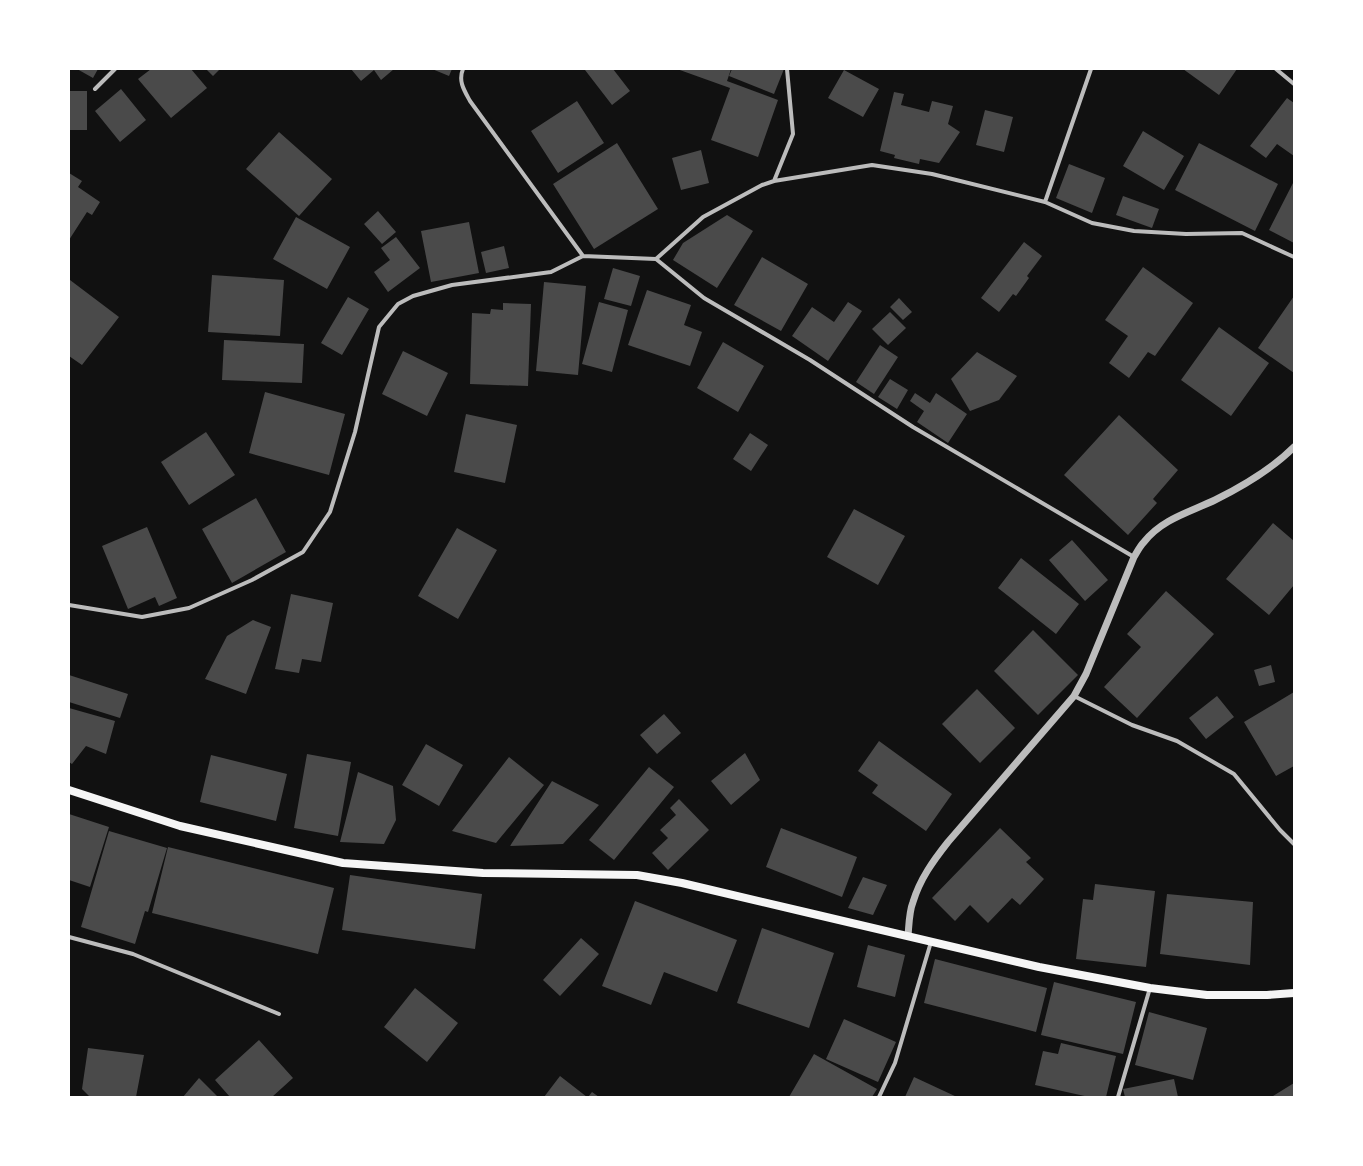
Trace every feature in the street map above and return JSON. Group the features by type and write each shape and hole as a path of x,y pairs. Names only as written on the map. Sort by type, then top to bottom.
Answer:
{"main road":[{"path":"69,790 180,826 343,863 483,874 637,875 682,884 1039,967 1150,988 1207,995 1267,995 1294,993"}],"street":[{"path":"95,89 115,69"},
{"path":"463,69 460,75 463,89 470,101 583,256"},
{"path":"774,181 793,134 787,69"},
{"path":"1045,202 1091,69"},
{"path":"1276,69 1294,84"},
{"path":"656,259 703,217 762,185 774,181 872,165 932,174 1045,202 1092,223 1134,231 1186,234 1242,233 1294,256"},
{"path":"69,604 142,617 189,608 252,580 303,552 330,512 355,432 378,327 398,304 413,296 452,285 551,272 583,256 656,259 704,298 810,360 913,427 1134,557"},
{"path":"908,936 912,903 920,882 932,862 1074,696 1086,674 1134,557 1144,542 1154,531 1169,520 1215,500 1258,476 1294,447"},
{"path":"1074,696 1132,725 1177,741 1234,774 1280,830 1294,844"},
{"path":"69,936 133,954 279,1014"},
{"path":"879,1097 895,1064 931,942"},
{"path":"1118,1097 1150,988"}],"building":[{"path":"77,69 98,69 93,78"},
{"path":"151,69 191,69 207,88 171,118 138,79"},
{"path":"206,69 220,69 213,76"},
{"path":"351,69 394,69 381,80 374,70 361,81"},
{"path":"432,69 452,69 449,76"},
{"path":"613,69 630,91 612,105 585,70"},
{"path":"677,69 731,69 727,81 778,100 758,157 711,140 730,88"},
{"path":"732,69 784,69 774,94 729,76"},
{"path":"1183,69 1237,69 1219,95"},
{"path":"844,70 879,89 863,117 828,98"},
{"path":"121,89 146,120 120,142 95,111"},
{"path":"69,91 87,91 87,130 69,130"},
{"path":"894,92 904,94 901,105 929,112 932,101 953,106 948,124 960,132 939,163 920,159 919,164 894,158 895,155 880,151"},
{"path":"1287,98 1294,103 1294,156 1277,144 1266,158 1250,146"},
{"path":"577,101 604,143 558,173 531,131"},
{"path":"985,110 1013,117 1004,152 976,145"},
{"path":"1143,131 1184,156 1164,190 1123,166"},
{"path":"279,132 332,179 299,216 246,169"},
{"path":"617,143 658,209 594,249 553,184"},
{"path":"1199,143 1278,184 1255,231 1175,190"},
{"path":"701,150 709,183 681,190 672,158"},
{"path":"1069,164 1105,178 1092,213 1056,198"},
{"path":"69,173 82,181 78,187 100,202 92,215 87,212 69,240"},
{"path":"1294,183 1294,243 1269,230"},
{"path":"1123,196 1159,209 1152,228 1116,215"},
{"path":"378,211 396,232 382,244 364,224"},
{"path":"727,215 753,231 717,288 673,260 683,243"},
{"path":"296,217 350,247 327,289 273,259"},
{"path":"469,222 479,273 431,282 421,231"},
{"path":"396,237 420,268 388,292 374,272 390,260 381,248"},
{"path":"1024,242 1042,256 1027,276 1029,278 1016,296 1013,294 999,312 981,298"},
{"path":"504,246 509,268 486,273 481,252"},
{"path":"762,257 808,284 781,331 734,305"},
{"path":"1143,267 1193,303 1155,356 1148,352 1129,378 1109,363 1128,336 1105,320"},
{"path":"613,268 640,276 631,306 604,299"},
{"path":"212,275 284,280 280,336 208,332"},
{"path":"69,280 119,317 82,365 69,356"},
{"path":"544,282 586,286 578,375 536,371"},
{"path":"647,290 691,305 684,325 702,332 690,366 628,345"},
{"path":"1294,296 1294,373 1258,348"},
{"path":"348,297 369,309 342,355 321,343"},
{"path":"899,298 912,312 903,320 890,307"},
{"path":"599,302 628,310 612,372 582,364"},
{"path":"848,302 862,311 828,361 792,336 812,307 834,322"},
{"path":"503,303 531,304 528,386 470,384 472,313 490,314 491,309 503,310"},
{"path":"890,312 906,328 888,345 872,329"},
{"path":"1219,327 1269,363 1231,416 1181,380"},
{"path":"224,340 304,344 302,383 222,380"},
{"path":"723,342 764,366 738,412 697,388"},
{"path":"880,345 898,357 874,394 856,382"},
{"path":"403,351 448,373 427,416 382,394"},
{"path":"977,352 1017,376 999,400 970,411 951,379"},
{"path":"890,379 908,390 897,409 878,397"},
{"path":"265,392 345,414 329,475 249,453"},
{"path":"915,393 930,403 936,393 967,414 948,443 917,422 924,411 910,401"},
{"path":"466,414 517,425 505,483 454,472"},
{"path":"1119,415 1178,470 1153,499 1157,503 1128,535 1064,475"},
{"path":"206,432 235,475 189,505 161,462"},
{"path":"750,433 768,445 751,471 733,459"},
{"path":"256,498 286,552 232,583 202,529"},
{"path":"854,509 905,536 878,585 827,557"},
{"path":"1273,523 1294,541 1294,585 1269,615 1226,579"},
{"path":"147,527 177,598 159,606 155,597 128,609 102,546"},
{"path":"457,528 497,550 458,619 418,596"},
{"path":"1072,540 1108,580 1085,601 1049,560"},
{"path":"1021,558 1079,604 1056,634 998,588"},
{"path":"1166,591 1214,634 1137,718 1104,687 1141,647 1127,634"},
{"path":"291,594 333,603 321,662 302,659 299,673 275,669"},
{"path":"253,620 271,627 246,694 205,679 227,636"},
{"path":"1033,630 1078,675 1038,715 994,671"},
{"path":"1271,665 1275,682 1259,686 1254,670"},
{"path":"69,675 128,694 120,718 69,702"},
{"path":"977,689 1015,728 980,763 942,724"},
{"path":"1294,692 1294,766 1276,776 1244,722"},
{"path":"1217,696 1234,717 1206,739 1189,718"},
{"path":"69,708 115,721 106,754 86,746 72,764 69,762"},
{"path":"664,714 681,733 657,754 640,735"},
{"path":"879,741 952,794 926,831 872,793 878,785 858,771"},
{"path":"426,744 463,765 439,806 402,785"},
{"path":"745,753 760,780 731,805 711,781"},
{"path":"307,754 351,762 338,836 294,828"},
{"path":"211,755 287,774 276,821 200,802"},
{"path":"509,757 544,785 496,843 452,831"},
{"path":"649,767 674,787 614,860 589,840"},
{"path":"358,772 393,786 396,820 384,844 340,842"},
{"path":"552,781 599,805 563,844 510,846"},
{"path":"679,799 709,830 668,870 652,853 668,838 660,830 676,815 670,808"},
{"path":"69,814 109,827 90,887 69,880"},
{"path":"781,828 857,857 842,897 766,867"},
{"path":"1000,828 1031,858 1026,862 1044,879 1020,905 1012,898 988,923 970,905 955,921 932,898"},
{"path":"109,831 167,848 148,912 145,911 135,944 81,927"},
{"path":"168,847 334,888 318,954 152,913"},
{"path":"350,875 482,894 475,949 342,930"},
{"path":"863,877 887,885 873,915 848,908"},
{"path":"1095,884 1155,891 1146,967 1076,959 1083,899 1093,900"},
{"path":"1167,894 1253,902 1250,965 1160,954"},
{"path":"635,901 737,940 717,992 664,972 651,1005 602,986"},
{"path":"762,928 834,953 809,1028 737,1003"},
{"path":"581,938 599,954 560,996 543,980"},
{"path":"868,945 905,955 895,997 857,987"},
{"path":"935,959 1047,988 1036,1032 924,1003"},
{"path":"1054,982 1136,1002 1123,1054 1041,1035"},
{"path":"415,988 458,1023 427,1062 384,1027"},
{"path":"1149,1012 1207,1028 1193,1080 1135,1065"},
{"path":"844,1019 896,1042 878,1082 826,1059"},
{"path":"259,1040 293,1078 272,1097 230,1097 215,1080"},
{"path":"1061,1043 1116,1056 1106,1097 1089,1097 1035,1085 1043,1051 1058,1054"},
{"path":"88,1048 144,1055 136,1097 90,1097 82,1089"},
{"path":"814,1054 877,1089 872,1097 789,1097"},
{"path":"560,1076 587,1097 544,1097"},
{"path":"914,1077 957,1097 905,1097"},
{"path":"199,1078 218,1097 183,1097"},
{"path":"1174,1079 1178,1097 1125,1097 1123,1089"},
{"path":"1294,1083 1294,1097 1273,1096"},
{"path":"592,1092 599,1097 588,1097"}]}
